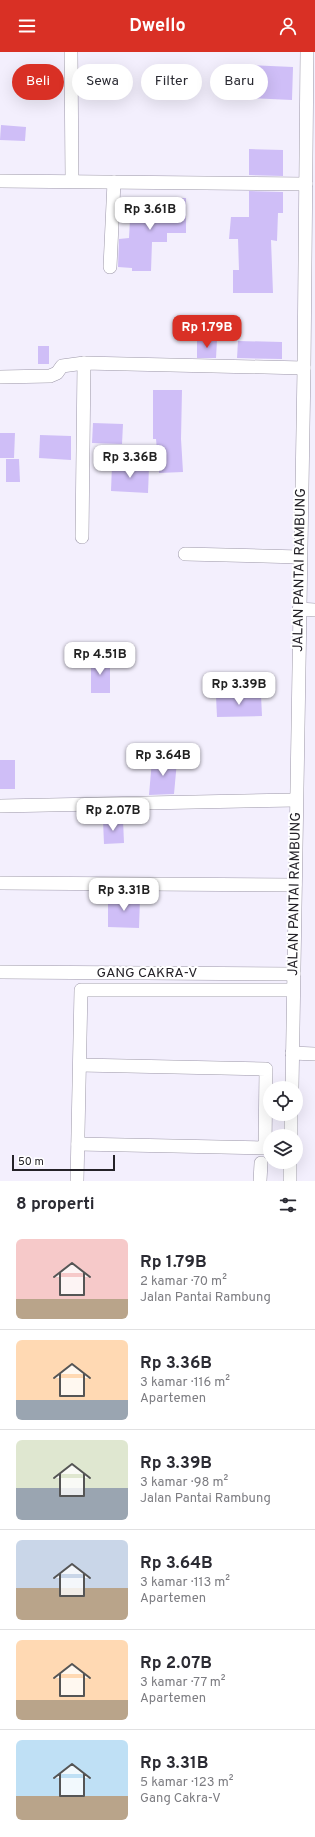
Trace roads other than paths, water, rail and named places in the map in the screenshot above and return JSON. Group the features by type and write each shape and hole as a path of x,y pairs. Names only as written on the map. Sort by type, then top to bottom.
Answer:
{"street":[{"path":"71,52 72,181"},
{"name":"JALAN PANTAI RAMBUNG","path":"292,1081 304,368 307,52"},
{"path":"0,181 306,184"},
{"path":"110,267 114,182"},
{"path":"0,377 50,376 57,373 62,366 84,363 304,368"},
{"path":"82,537 84,363"},
{"path":"185,554 300,557"},
{"path":"299,609 315,610"},
{"path":"0,806 296,800"},
{"path":"0,884 295,885"},
{"name":"GANG CAKRA-V","path":"0,972 294,974"},
{"path":"77,1181 82,990 293,990"},
{"path":"292,1054 315,1054"},
{"path":"78,1144 265,1148 266,1069 80,1066"},
{"path":"260,1181 261,1163"},
{"path":"290,1169 290,1181"}]}
